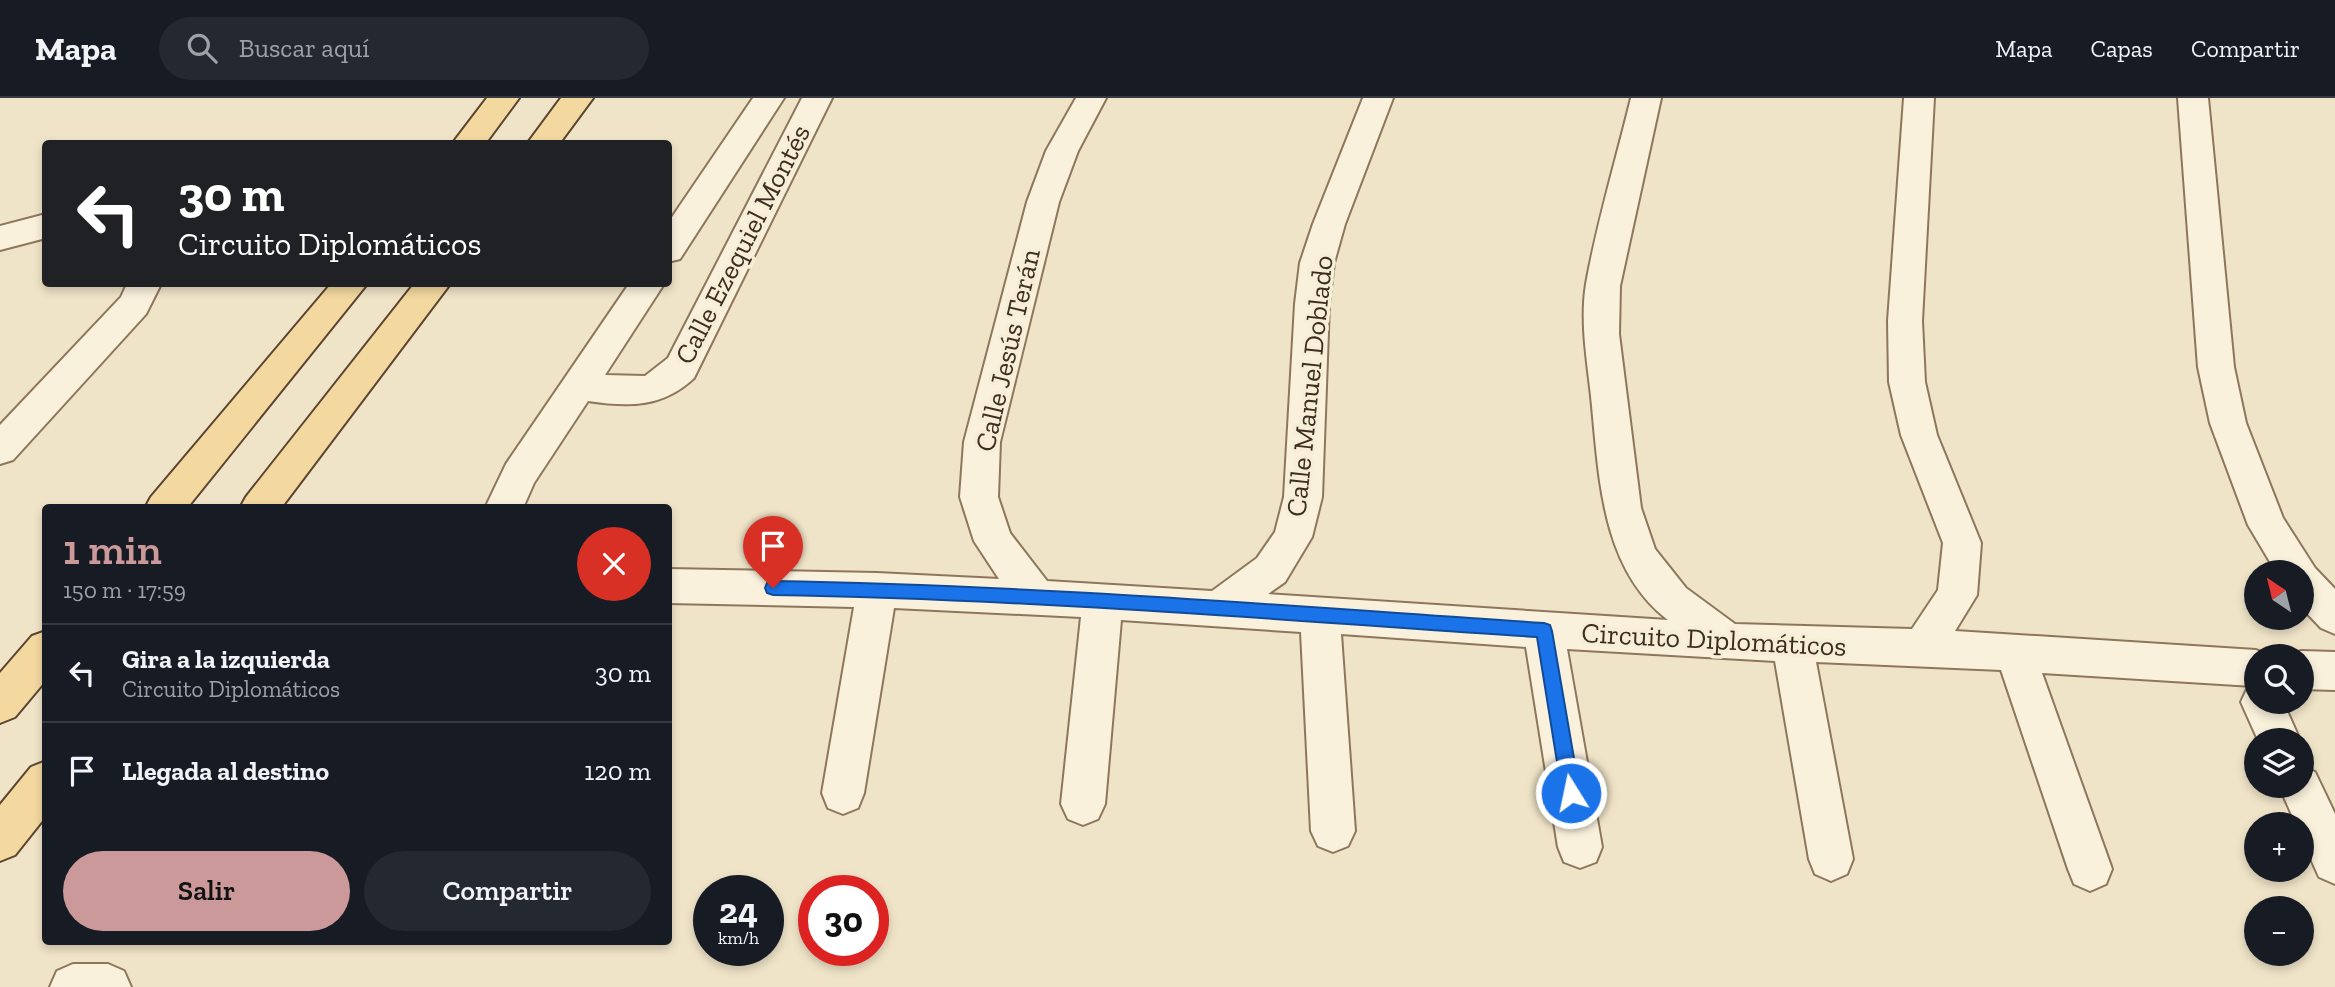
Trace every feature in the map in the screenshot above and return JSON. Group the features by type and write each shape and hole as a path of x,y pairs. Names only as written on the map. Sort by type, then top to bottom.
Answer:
{"main road":[{"path":"470,140 504,98"},
{"path":"545,140 578,98"},
{"path":"167,504 348,287"},
{"path":"262,504 431,287"},
{"path":"0,704 42,654"},
{"path":"0,840 42,786"}],"street":[{"path":"672,244 769,98"},
{"name":"Calle Ezequiel Montés","path":"579,386 631,392 651,390 669,382 681,368 817,98"},
{"name":"Calle Jesús Terán","path":"1037,598 993,541 979,497 982,442 1042,202 1062,151 1090,98"},
{"name":"Calle Manuel Doblado","path":"1217,609 1271,570 1293,537 1303,497 1311,304 1317,263 1329,224 1378,98"},
{"path":"1646,98 1603,286 1602,334 1622,508 1639,557 1672,600 1728,642"},
{"path":"1919,98 1905,321 1907,382 1919,435 1962,543 1956,595 1922,647"},
{"path":"2193,98 2216,367 2228,422 2267,524 2290,560"},
{"path":"0,238 42,227"},
{"path":"0,449 134,305 143,287"},
{"path":"506,504 519,475 644,287"},
{"name":"Circuito Diplomáticos","path":"672,586 877,590 1103,601 1728,642 1922,647 2015,653 2244,681"},
{"path":"843,793 877,590"},
{"path":"2314,594 2335,616"},
{"path":"1083,804 1103,601"},
{"path":"1320,616 1333,831"},
{"path":"1544,631 1580,847"},
{"path":"1792,644 1831,859"},
{"path":"2015,653 2090,869"},
{"path":"2314,670 2335,671"},
{"path":"2306,798 2335,862"},
{"path":"73,987 108,987"}],"route":[{"path":"773,588 1103,601 1544,631 1571,793"}]}
